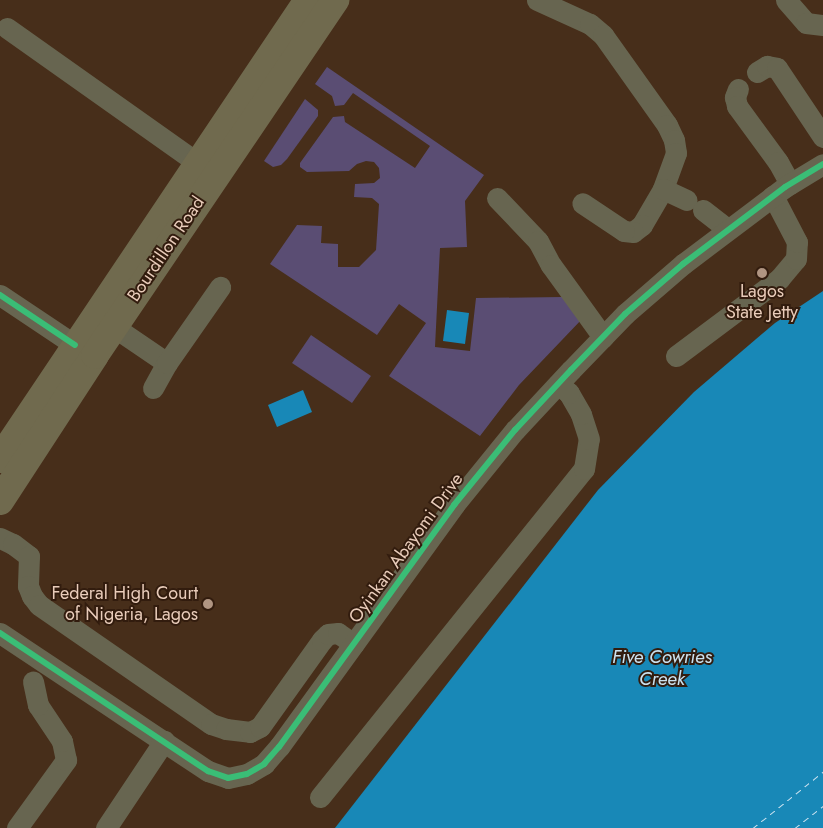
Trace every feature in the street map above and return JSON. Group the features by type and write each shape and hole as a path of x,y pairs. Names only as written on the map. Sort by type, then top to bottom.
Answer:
{"main road":[{"name":"Bourdillon Road","path":"0,458 308,0"},
{"name":"Bourdillon Road","path":"0,501 114,327 335,0"}],"street":[{"path":"537,0 590,24 603,35 667,125 674,140 676,153 663,188 642,225 633,232 624,231 582,203"},
{"path":"786,0 806,23 823,25"},
{"path":"7,28 198,163"},
{"path":"757,72 767,66 777,68 823,137"},
{"path":"676,356 779,279 796,259 798,242 781,190 778,162 734,101 738,89"},
{"name":"Oyinkan Abayomi Drive","path":"0,633 208,770 228,778 247,774 264,764 279,747 454,505 515,430 603,336 625,314 727,229 781,190 823,164"},
{"path":"663,188 695,205 727,229"},
{"path":"497,198 538,241 551,265 603,336"},
{"path":"153,388 167,363 220,287"},
{"path":"0,295 75,345"},
{"path":"114,327 167,363"},
{"path":"320,796 584,468 589,439 581,414 569,393 558,384"},
{"path":"0,538 13,544 29,556 28,586 32,596 39,605 210,724 226,730 250,732 260,727 328,634 338,633 354,644"},
{"path":"17,828 66,760 62,741 38,705 33,682"},
{"path":"106,828 164,741"}],"shaded area":[{"path":"327,67 484,175 465,201 467,247 440,248 435,347 470,351 476,298 563,297 583,318 519,385 480,436 389,376 426,323 399,304 377,335 270,264 297,225 322,226 321,243 338,244 338,267 359,267 376,250 379,204 372,198 354,197 355,184 374,183 380,178 379,168 374,162 366,161 357,164 349,171 307,172 300,167 300,163 333,117 344,116 345,122 415,168 430,146 353,93 344,105 335,106 332,96 315,84"},
{"path":"305,99 318,110 318,116 287,159 281,165 273,167 264,161"},
{"path":"311,335 371,376 352,403 292,363"}],"water":[{"name":"Five Cowries Creek","path":"823,291 823,828 335,828 598,490 694,392 775,323"},
{"path":"447,310 469,313 465,344 443,341"},
{"path":"303,390 312,412 277,427 268,405"}],"ferry route":[{"path":"753,828 823,772"},
{"path":"795,828 823,806"}],"cycle path":[{"path":"0,633 208,771 228,778 247,774 264,764 279,747 454,505 515,430 571,370 625,314 683,264 785,187 823,164"},
{"path":"0,295 75,345"}],"place":[{"name":"Lagos State Jetty","path":"762,273"},
{"name":"Federal High Court of Nigeria, Lagos","path":"208,604"}]}
